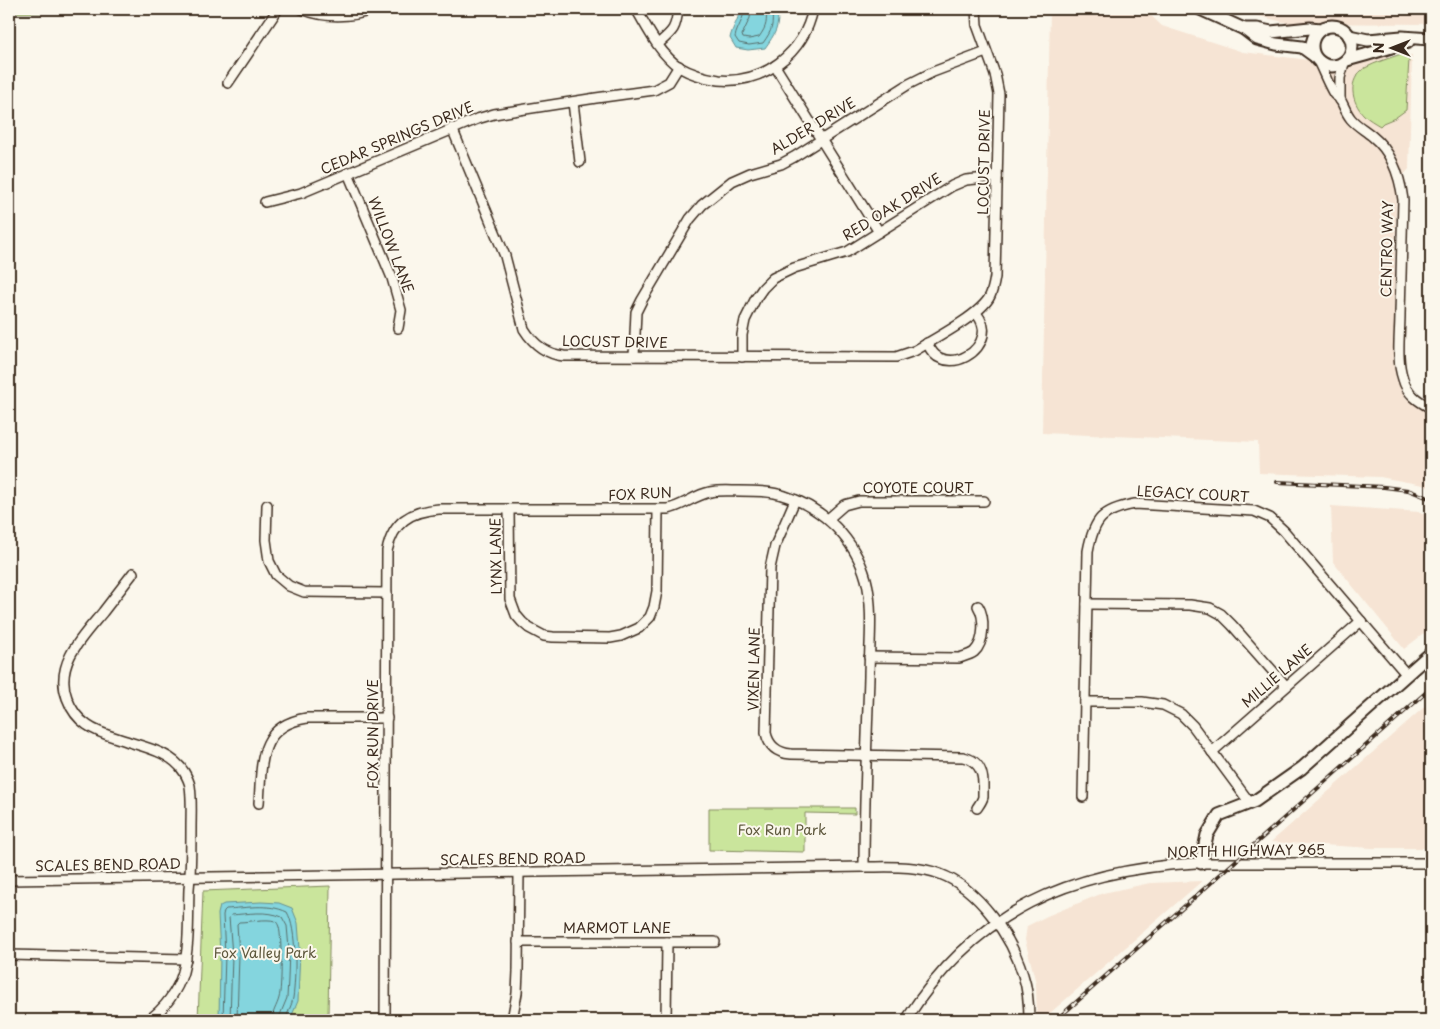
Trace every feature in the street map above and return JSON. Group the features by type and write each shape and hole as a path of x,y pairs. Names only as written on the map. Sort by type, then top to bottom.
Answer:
{"main road":[{"path":"1200,9 1244,30 1257,39 1276,44 1302,47 1316,59 1330,67 1415,39"},
{"path":"1316,59 1312,43 1313,38 1321,29 1327,26 1340,28 1349,36 1368,40 1402,37 1431,39"},
{"path":"1244,30 1257,29 1271,32 1310,28 1321,29"},
{"path":"1346,61 1352,48 1349,36"},
{"path":"1201,863 1207,835 1219,815 1255,801 1302,768 1431,653"}],"street":[{"path":"228,83 278,9"},
{"path":"302,9 323,15 339,16 354,15 374,9"},
{"path":"636,9 658,44 670,59 679,66 711,79 730,80 750,77 764,72 794,51 806,30 813,9"},
{"path":"658,44 671,33 675,26 678,9"},
{"name":"LOCUST DRIVE","path":"452,128 505,256 524,329 530,339 545,351 564,356 896,357 914,351 976,313 990,297 995,277 999,94 998,83 976,25 976,9"},
{"name":"ALDER DRIVE","path":"634,356 636,312 690,219 702,205 732,181 750,173 781,164 909,84 933,72 986,52"},
{"name":"CENTRO WAY","path":"1316,59 1347,114 1374,136 1388,154 1398,172 1403,200 1401,369 1403,379 1411,394 1431,408"},
{"path":"1340,100 1340,78 1346,61"},
{"name":"CEDAR SPRINGS DRIVE","path":"265,202 302,193 452,128 494,114 654,90 669,82 679,66"},
{"path":"775,66 820,140 880,232"},
{"path":"573,102 580,162"},
{"name":"WILLOW LANE","path":"348,173 392,278 401,310 398,328"},
{"name":"RED OAK DRIVE","path":"742,356 742,335 747,315 759,293 773,278 794,268 848,252 952,186 966,180 997,177"},
{"path":"927,343 933,353 939,358 956,360 966,356 976,349 984,335 983,324 976,313"},
{"name":"FOX RUN","path":"387,593 388,551 393,532 407,518 416,512 424,510 658,510 678,507 700,494 718,491 766,492 785,496 812,508 828,519 850,544 866,580 870,608 864,867"},
{"name":"VIXEN LANE","path":"795,500 775,546 770,568 766,733 768,739 776,750 794,755 963,757 970,759 980,768 983,776 983,798 977,808"},
{"name":"COYOTE COURT","path":"828,519 844,505 859,500 984,501"},
{"name":"LEGACY COURT","path":"1083,797 1088,551 1090,536 1097,522 1108,512 1121,506 1134,504 1254,511 1270,518 1284,531 1407,675"},
{"path":"267,505 266,545 269,561 276,575 288,586 304,592 387,593"},
{"name":"LYNX LANE","path":"509,509 510,598 516,615 536,633 544,636 610,638 621,636 639,628 650,617 654,607 657,591 658,510"},
{"path":"133,573 78,643 70,655 65,671 66,694 75,713 87,726 171,758 184,770 188,777 191,793 188,944 186,959 176,987 161,1009 148,1020"},
{"name":"FOX RUN DRIVE","path":"385,1020 387,593"},
{"path":"1087,604 1190,605 1210,608 1221,614 1232,625 1286,686"},
{"path":"869,657 959,658 972,654 982,640 982,613 978,606"},
{"name":"MILLIE LANE","path":"1212,752 1361,621"},
{"path":"1085,702 1142,702 1163,705 1182,714 1194,726 1250,803"},
{"path":"259,803 263,753 271,737 284,725 307,718 386,718"},
{"name":"NORTH HIGHWAY 965","path":"906,1020 925,992 947,966 997,923 1044,896 1100,876 1170,865 1201,863 1431,863"},
{"name":"SCALES BEND ROAD","path":"9,880 864,867 914,868 943,875 956,882 968,890 997,923 1011,947 1023,975 1028,1000 1029,1020"},
{"path":"512,1020 517,986 519,872"},
{"name":"MARMOT LANE","path":"518,942 715,942"},
{"path":"666,1020 667,942"},
{"path":"9,955 186,959"}],"shaded area":[{"path":"1050,9 1144,9 1162,26 1243,52 1309,60 1412,55 1409,169 1397,183 1394,357 1396,378 1406,398 1431,415 1431,489 1423,485 1380,477 1259,473 1258,442 1042,433"},
{"path":"1231,9 1431,9 1431,24 1287,23"},
{"path":"1331,506 1420,512 1431,518 1431,628 1404,649 1333,562"},
{"path":"1431,701 1431,848 1373,848 1271,842"},
{"path":"1202,881 1042,1020 1037,1020 1036,983 1025,940 1027,926 1103,893 1150,883"}],"green space":[{"path":"9,9 169,9 168,12 9,13"},
{"path":"1401,54 1409,59 1406,110 1380,126 1367,118 1356,104 1353,84 1355,78 1365,68"},
{"name":"Fox Run Park","path":"709,808 855,808 855,814 805,813 805,852 709,850"},
{"name":"Fox Valley Park","path":"330,886 328,1019 331,1020 198,1020 203,891"}],"water":[{"path":"740,9 777,9 778,21 776,30 765,48 748,50 736,48 730,38"},
{"path":"279,903 292,908 298,923 300,949 298,1001 290,1020 219,1020 220,955 218,914 220,906 224,904"}],"railway":[{"path":"1277,482 1384,487 1408,490 1431,499"},
{"path":"1056,1020 1431,688"}]}
